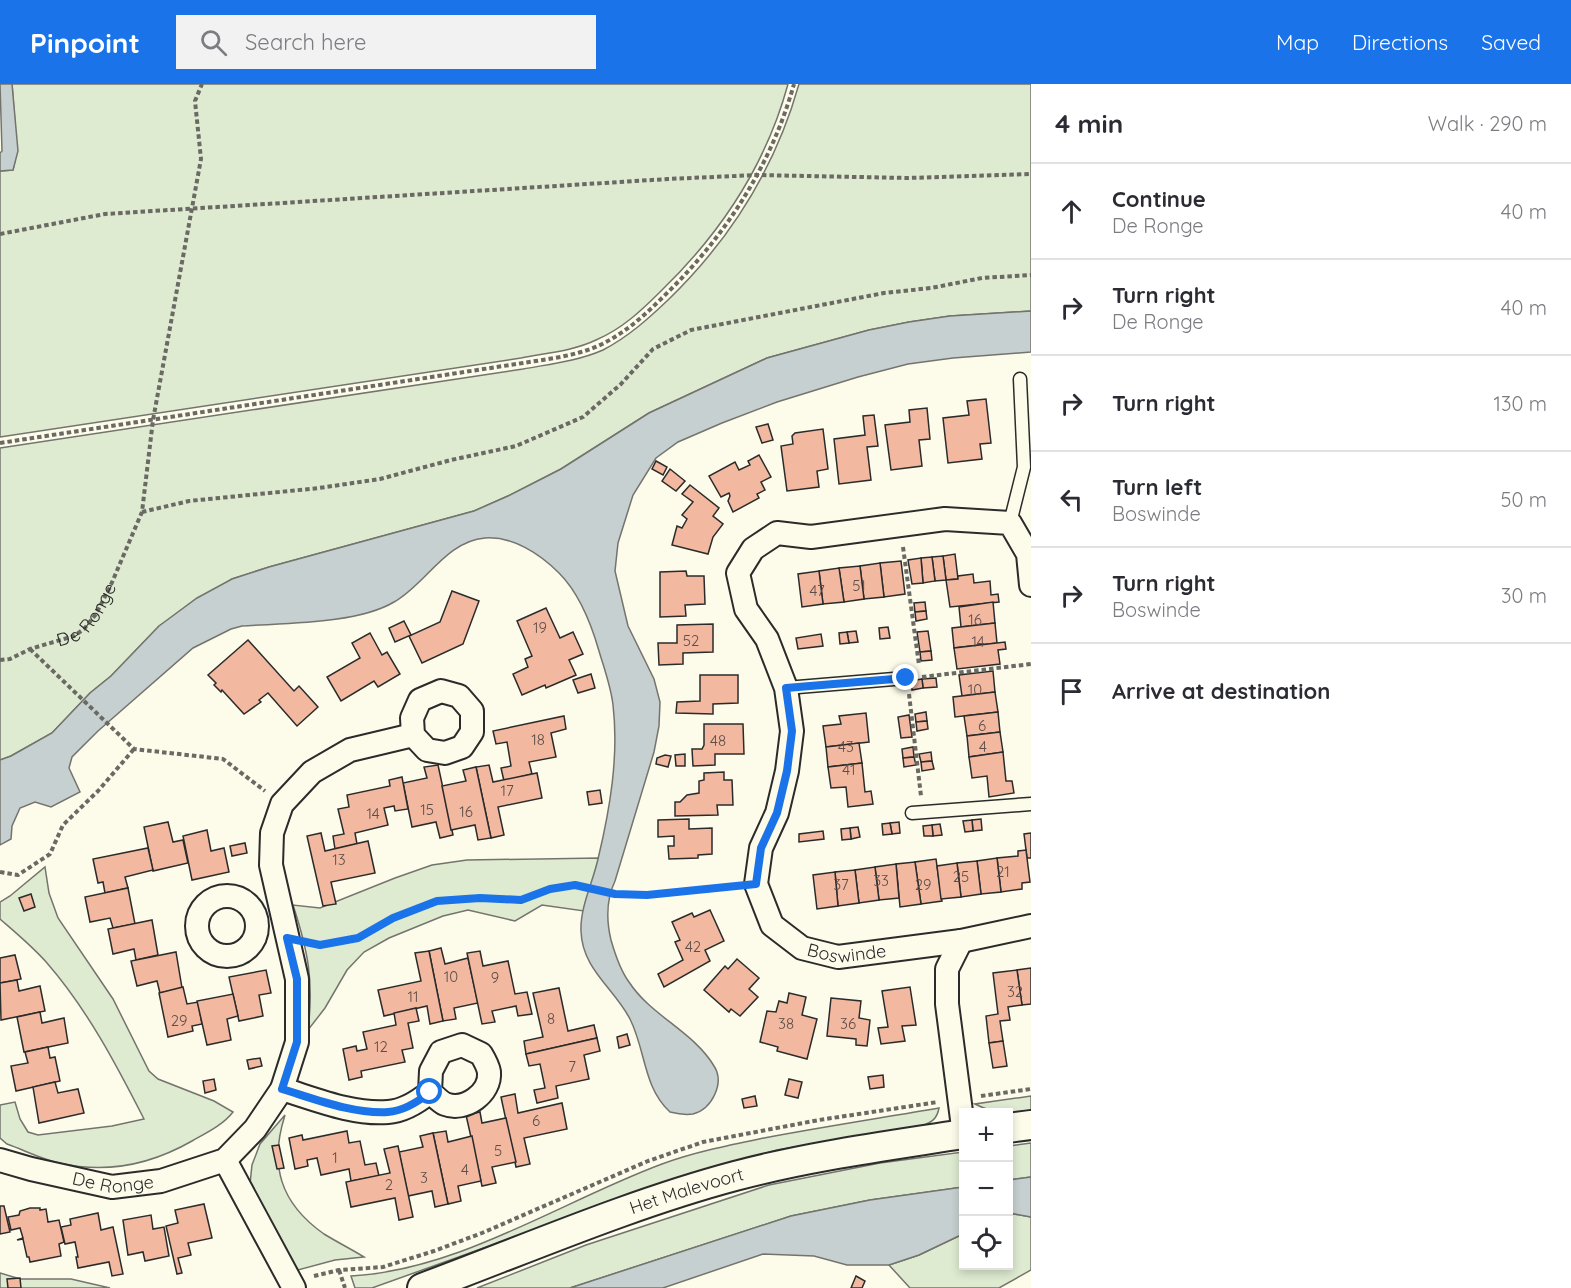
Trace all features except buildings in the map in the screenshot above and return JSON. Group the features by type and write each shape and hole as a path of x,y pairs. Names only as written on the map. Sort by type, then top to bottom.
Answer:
{"street":[{"name":"Boswinde","path":"1010,523 945,519 811,537 777,533 753,549 738,573 746,609 767,639 786,688 792,731 787,771 777,813 761,848 756,884 772,925 802,948 838,957 961,940 1031,926"},
{"path":"1010,523 1030,554 1031,585"},
{"name":"De Ronge","path":"0,1160 112,1187 161,1181 225,1160 255,1130 282,1089 297,1042 297,979 271,866 272,833 282,804 312,772 350,750 413,735"},
{"path":"257,923 285,929"},
{"path":"961,940 947,969 947,1004 961,1108"},
{"path":"282,1089 348,1109 390,1112 416,1103 430,1092"},
{"path":"1013,1127 1031,1125"},
{"name":"Het Malevoort","path":"422,1288 611,1217 736,1176 821,1156 959,1135"},
{"path":"225,1160 294,1288"}],"lane":[{"path":"1010,523 1024,467 1020,379"},
{"path":"786,688 906,678"},
{"path":"917,812 1031,804"}],"path":[{"name":"De Ronge","path":"134,749 30,649 74,636 84,629 96,614 142,512 153,420 201,159 195,101 202,84"},
{"path":"0,443 79,429 153,420 523,363 580,353 599,345 632,325 688,273 729,223 769,153 794,84"},
{"path":"0,234 105,214 758,175 908,178 1031,174"},
{"path":"142,512 189,501 319,488 380,479 516,446 583,417 621,384 653,350 691,330 884,293 931,288 982,278 1031,275"},
{"path":"900,526 919,665"},
{"path":"0,660 10,659 30,649"},
{"path":"917,812 910,703 906,678 1031,664"},
{"path":"0,872 18,875 50,855 63,825 98,791 134,749 223,759 282,804"},
{"path":"285,929 320,945 358,938 393,918 437,901 480,898 521,900 550,889 575,885 615,894 647,895 756,884"},
{"path":"339,1270 345,1288"}],"green space":[{"path":"12,84 788,84 779,114 754,170 722,221 683,269 623,325 605,336 569,349 521,358 0,437 0,171 13,170 17,151"},
{"path":"799,84 1031,84 1031,311 950,316 909,322 869,330 767,358 649,413 561,469 474,511 232,579 159,626 52,733 0,760 0,448 523,369 574,360 603,350 637,327 668,300 691,277 731,227 764,174 789,115"},
{"path":"599,858 584,911 542,905 515,921 468,910 443,916 389,938 364,952 347,970 325,1008 308,1030 310,981 303,937 293,905 320,908 432,865 467,860"},
{"path":"45,867 49,893 58,918 113,999 149,1071 158,1079 214,1101 233,1112 214,1128 160,1156 111,1167 76,1166 39,1157 7,1144 0,1138 0,1105 15,1102 20,1119 28,1132 38,1135 112,1126 144,1119 112,1058 75,999 42,957 0,919 0,902"},
{"path":"1031,1096 1031,1110 1013,1112 1013,1108 983,1108 975,1104"},
{"path":"939,1108 934,1120 922,1126 777,1150 676,1179 372,1288 355,1288 351,1276 392,1271 471,1248 624,1179 687,1156 764,1138"},
{"path":"285,1115 278,1150 282,1182 288,1196 309,1222 324,1234 364,1257 335,1260 298,1270 271,1233 250,1184 252,1165 260,1144"},
{"path":"1031,1143 1031,1177 1013,1179 1013,1145"},
{"path":"959,1153 959,1188 870,1200 791,1216 570,1288 477,1288 586,1245 769,1185 880,1163"},
{"path":"1013,1214 1031,1217 1031,1270 999,1288 910,1288 889,1265 919,1255 959,1236 959,1270 1013,1270"},
{"path":"0,1273 20,1279 71,1279 110,1288 0,1288"}],"shaded area":[{"path":"0,84 12,84 18,151 13,170 0,171 2,151"},
{"path":"1031,311 1031,352 908,364 777,402 678,442 656,458 633,495 618,543 615,571 628,626 654,679 660,702 659,726 654,752 610,895 608,925 616,956 623,972 638,994 695,1043 714,1066 718,1080 715,1094 706,1107 700,1111 693,1114 670,1112 661,1102 650,1080 630,1019 593,967 583,944 581,922 596,868 610,802 615,744 612,698 592,630 573,590 543,559 516,543 495,538 471,541 447,555 416,585 394,602 361,615 300,623 242,626 193,648 98,731 72,757 69,768 80,792 51,807 35,802 20,808 12,826 11,839 0,845 0,760 52,733 159,626 197,598 232,579 474,511 561,469 649,413 767,358 869,330 909,322 950,316"},
{"path":"1031,1177 1031,1217 1013,1214 1013,1179"},
{"path":"959,1188 959,1236 919,1255 889,1265 847,1265 814,1256 763,1254 663,1288 570,1288 791,1216 870,1200"}],"route":[{"path":"430,1092 416,1103 390,1112 348,1109 282,1089 297,1042 297,979 287,938 320,945 358,938 393,918 437,901 480,898 521,900 550,889 575,885 615,894 647,895 756,884 761,848 777,813 787,771 792,731 786,688 906,678"}]}
